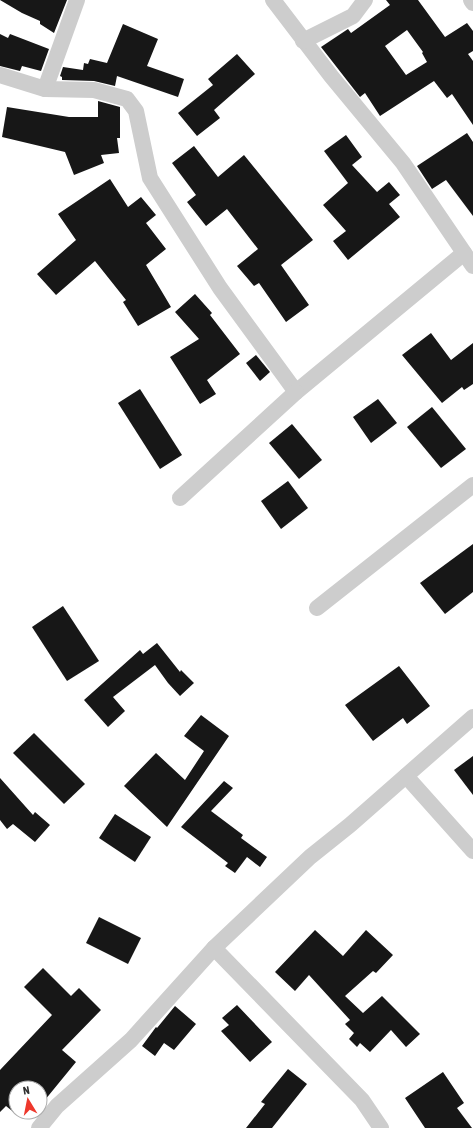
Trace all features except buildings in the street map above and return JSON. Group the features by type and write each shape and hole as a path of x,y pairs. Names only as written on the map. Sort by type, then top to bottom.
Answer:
{"street":[{"path":"45,89 77,0"},
{"path":"273,0 303,41 403,163 473,266"},
{"path":"303,41 353,16 365,0"},
{"path":"0,75 45,89 94,90 127,99 136,111 150,178 220,288 296,392"},
{"path":"180,498 296,392 464,253"},
{"path":"317,608 473,486"},
{"path":"39,1128 57,1106 132,1040 214,948 310,857 350,825 473,717"},
{"path":"406,776 473,851"},
{"path":"214,948 362,1100 381,1128"}]}
